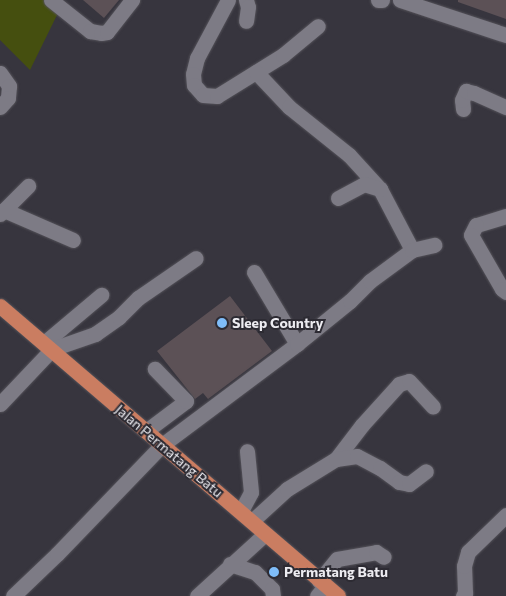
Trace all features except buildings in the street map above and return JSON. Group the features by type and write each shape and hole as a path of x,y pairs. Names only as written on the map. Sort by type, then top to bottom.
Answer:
{"main road":[{"name":"Jalan Permatang Batu","path":"0,306 246,516 320,588 338,596"}],"street":[{"path":"50,0 90,31 101,33 107,32 132,0"},
{"path":"228,0 197,58 193,74 194,85 203,95 217,96 283,55 318,26"},
{"path":"246,0 248,7 246,21"},
{"path":"400,0 506,35"},
{"path":"256,72 289,107 349,155 380,189 393,210 412,250"},
{"path":"0,73 9,86 8,98 0,107"},
{"path":"463,109 462,100 466,92 474,92 506,107"},
{"path":"338,198 364,184 380,189"},
{"path":"28,186 2,212 73,240"},
{"path":"506,216 476,225 471,235 502,289 506,292"},
{"path":"13,596 57,554 162,445 297,344 350,301 370,281 412,250 434,245"},
{"path":"48,346 95,334 119,317 138,298 196,258"},
{"path":"254,272 297,344"},
{"path":"0,404 48,346 101,295"},
{"path":"146,431 186,401 155,369"},
{"path":"246,516 336,459 362,425 399,384 409,382 433,408"},
{"path":"246,516 251,492 248,450"},
{"path":"336,459 357,456 380,468 399,482 409,484 426,471"},
{"path":"463,596 465,593 464,566 468,552 506,515"},
{"path":"197,596 265,534"},
{"path":"320,588 337,559 376,552 384,557"},
{"path":"230,564 255,572 272,589 273,596"}],"green space":[{"path":"0,0 46,0 59,11 30,70 0,40"}],"place":[{"name":"Sleep Country","path":"222,323"},
{"name":"Permatang Batu","path":"274,572"}]}
